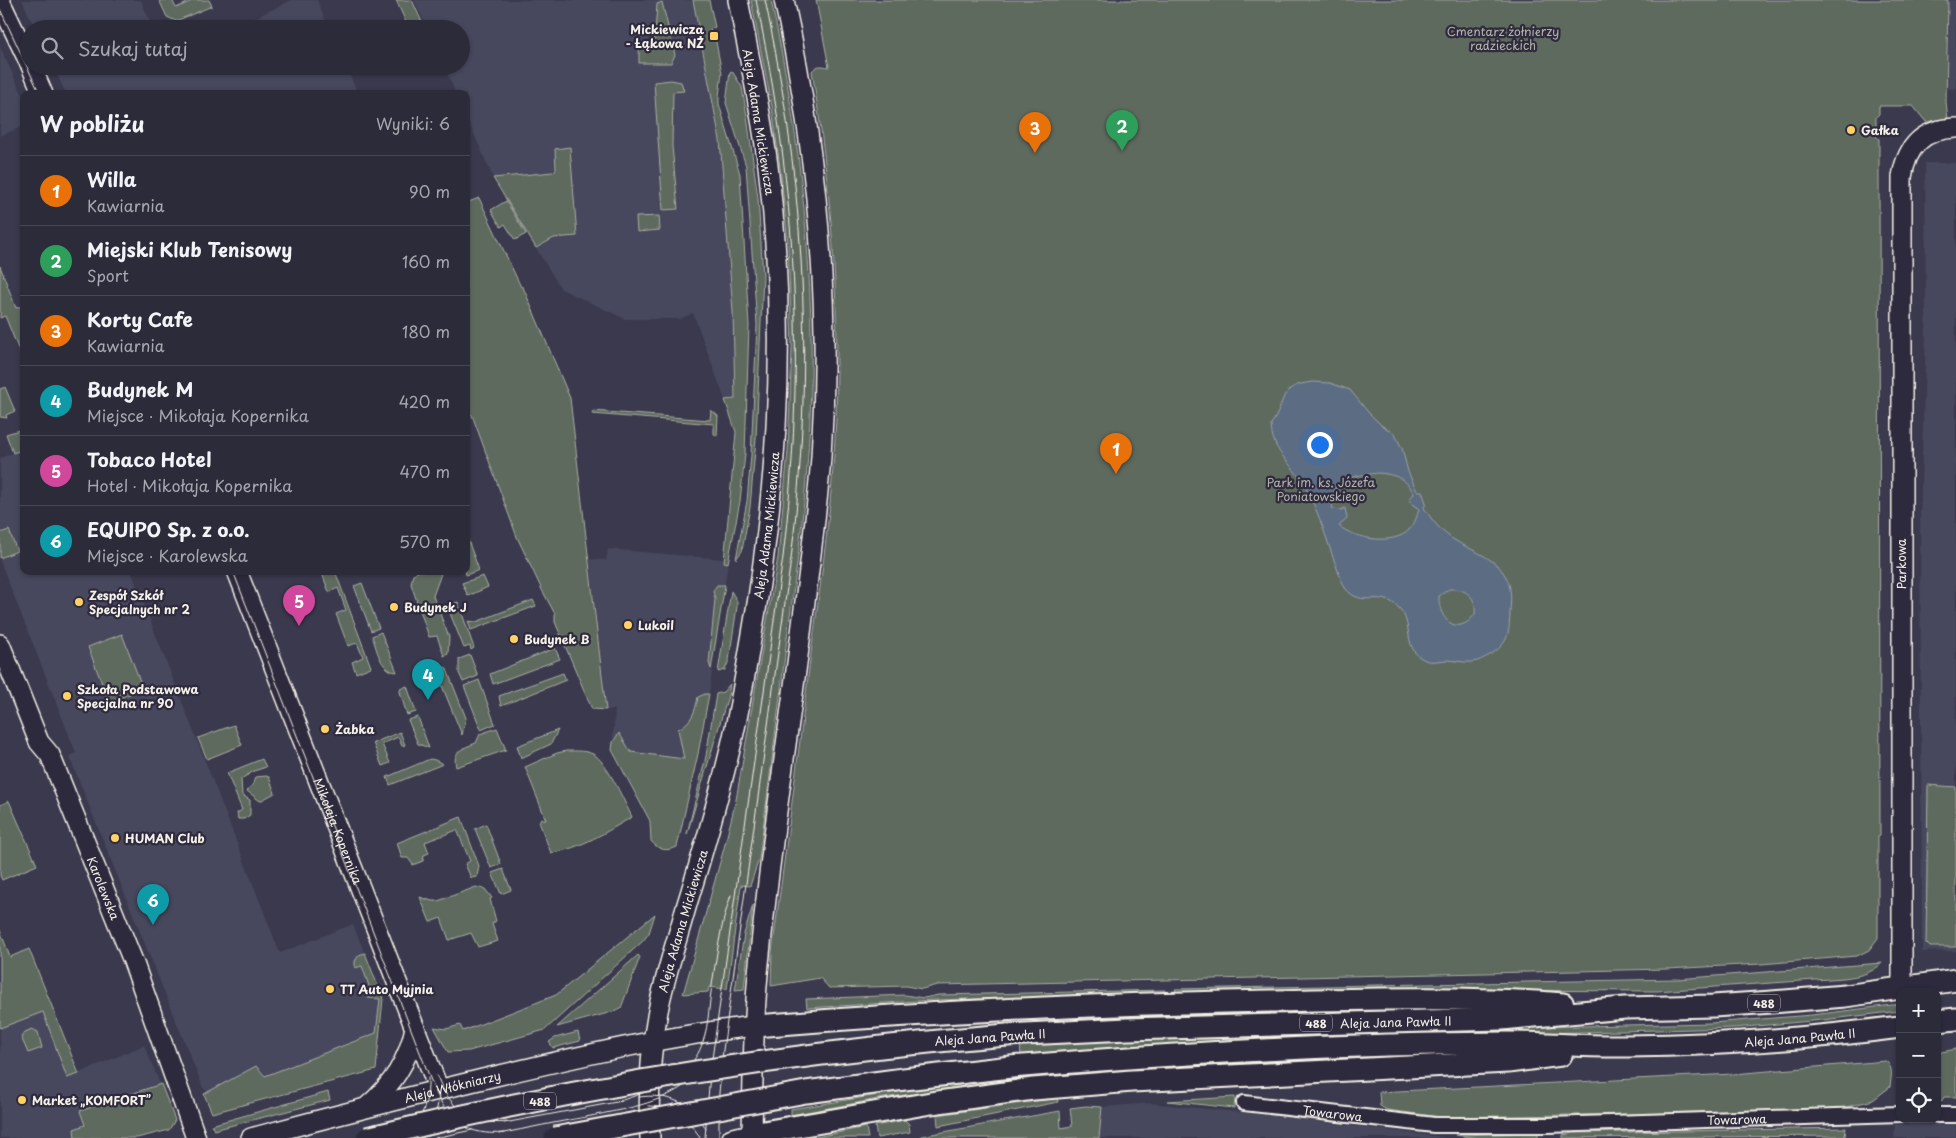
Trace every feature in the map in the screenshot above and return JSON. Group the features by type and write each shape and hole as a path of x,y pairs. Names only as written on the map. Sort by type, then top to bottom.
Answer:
{"main road":[{"name":"Aleja Adama Mickiewicza","path":"650,1138 649,1104 658,1008 708,834 734,734 762,579 773,487 779,359 776,274 768,165 754,79 738,0"},
{"path":"784,0 800,74 817,207 823,312 823,400 815,526 760,950 745,1137 931,1103 1033,1089 1132,1081 1508,1062 1626,1046"},
{"path":"0,1 20,43"},
{"path":"35,75 41,90"},
{"name":"Parkowa","path":"1902,988 1902,177 1907,156 1916,143 1928,134 1938,130 1956,128"},
{"name":"Mikołaja Kopernika","path":"239,575 439,1090"},
{"name":"Karolewska","path":"0,644 39,742 50,755 133,961 196,1138"},
{"name":"Aleja Jana Pawła II","path":"1902,988 1956,980"},
{"name":"Aleja Jana Pawła II","path":"367,1138 581,1093 714,1069 909,1043 1127,1028 1502,1019 1625,1008 1713,1006 1772,1002 1845,996 1896,989"},
{"path":"755,1026 968,1012 1170,1003 1505,999 1625,1008"},
{"path":"1941,1020 1956,1018"},
{"name":"Aleja Włókniarzy","path":"251,1138 596,1052 755,1026"},
{"name":"Aleja Jana Pawła II","path":"555,1138 713,1109 904,1078 1136,1056 1354,1046 1508,1043 1626,1046 1749,1042 1896,1027"},
{"path":"366,1108 387,1088 398,1073 406,1057 414,1028"}],"street":[{"name":"Towarowa","path":"1244,1103 1434,1125 1548,1125 1896,1114"},
{"path":"1941,1115 1956,1115"}],"shaded area":[{"path":"22,0 141,0 149,20 31,20"},
{"path":"292,0 317,0 325,20 250,20"},
{"path":"414,0 693,0 720,140 733,312 735,399 725,400 693,313 680,319 625,319 561,289 495,182 470,125 470,90 454,90 448,75 470,75 470,20 423,20"},
{"path":"1948,0 1956,0 1956,89 1947,89"},
{"path":"0,47 20,90 20,128 0,136"},
{"path":"57,75 350,75 356,90 64,90"},
{"path":"1925,163 1956,163 1956,951 1922,952 1920,515 1926,329"},
{"path":"1313,382 1330,383 1350,390 1381,425 1394,433 1402,448 1408,472 1417,491 1422,491 1426,503 1424,508 1434,522 1453,539 1486,557 1500,568 1509,584 1511,602 1508,632 1504,643 1495,652 1473,662 1425,660 1413,650 1406,621 1399,608 1392,602 1385,600 1358,598 1345,588 1320,519 1308,493 1274,442 1272,434 1271,424 1284,396 1287,391 1301,384","holes":["1378,473 1395,476 1404,481 1414,494 1410,498 1412,504 1419,509 1416,520 1411,528 1394,538 1374,539 1346,531 1339,526 1347,519 1345,508 1341,510 1332,509 1334,491 1338,484 1354,476","1449,589 1465,592 1472,598 1474,603 1475,614 1462,625 1450,623 1445,619 1442,612 1439,596"]},
{"path":"20,450 20,575 133,575 280,953 353,924 383,999 379,1044 363,1066 214,1097 203,1088 69,756 76,753 0,561 0,558 17,551 9,530 0,533 0,458"},
{"path":"608,549 724,559 724,562 728,563 709,694 697,760 612,750 615,710 606,710 589,559 606,560"},
{"path":"51,1002 79,1073 144,1045 175,1120 169,1130 137,1138 0,1138 0,1022"},
{"path":"1151,1103 1276,1116 1449,1138 1099,1138 1102,1107"},
{"path":"1895,1124 1956,1125 1956,1138 1894,1138"}],"green space":[{"path":"159,0 172,0 176,8 194,0 209,0 212,6 178,20 167,17"},
{"path":"396,0 412,0 421,20 405,20"},
{"path":"693,0 709,0 715,27 710,29 712,37 715,37 722,73 719,104 740,174 749,325 745,454 740,501 728,563 724,562 736,432 725,400 735,399 733,312 720,140"},
{"path":"751,0 771,0 791,104 798,156 804,208 811,313 809,446 799,551 759,859 750,886 741,885 727,989 709,987 708,992 683,994 736,800 778,557 788,451 792,347 788,244 772,107"},
{"name":"Park im. ks. Józefa Poniatowskiego","path":"816,0 1948,0 1946,102 1948,119 1926,122 1913,106 1879,106 1879,114 1876,117 1876,136 1879,139 1880,836 1878,837 1878,938 1869,950 1857,956 1667,969 937,985 922,989 906,986 829,988 820,978 771,986 772,952 826,539 836,417 837,330 833,244 819,114 812,71 818,66 829,67"},
{"path":"662,2 675,55 671,63 639,63 639,48 654,49 657,4"},
{"path":"732,71 742,87 747,116 758,198 763,275 756,439 750,507 742,551 736,559 747,501 757,325 746,166 726,103 730,72"},
{"path":"671,80 681,82 684,91 673,92 672,146 678,209 663,210 654,82"},
{"path":"570,147 577,236 554,238 536,248 493,178 553,172 556,169 555,149"},
{"path":"479,198 521,287 523,287 570,398 606,710 592,709 555,622 555,614 517,537 470,413 470,201"},
{"path":"506,201 526,234 515,240 505,224 501,227 491,210"},
{"path":"659,216 660,230 637,232 636,217"},
{"path":"0,266 16,308 20,307 20,353 5,316 0,318"},
{"path":"5,387 15,411 6,415 7,418 0,417 0,389"},
{"path":"711,410 718,416 717,436 714,434 714,424 592,414 593,411 710,420"},
{"path":"20,430 20,450 13,453 6,434"},
{"path":"9,530 17,551 0,558 0,533"},
{"path":"470,546 479,570 470,573"},
{"path":"323,575 336,575 371,667 356,673 352,662 363,657 357,643 348,646 336,614 346,610 338,588 329,592"},
{"path":"413,575 441,575 433,596 449,637 448,654 444,656 437,636 429,637 411,584"},
{"path":"483,576 488,587 468,596 462,583"},
{"path":"362,583 379,628 371,631 354,586"},
{"path":"717,585 725,585 711,669 709,663 715,599 713,591"},
{"path":"731,591 737,601 737,607 729,660 725,670 718,672"},
{"path":"533,600 536,606 471,630 468,621 476,622"},
{"path":"458,602 474,648 471,650 470,646 464,648 447,606"},
{"path":"381,632 397,672 387,668 380,659 372,636"},
{"path":"122,634 143,689 109,702 88,647"},
{"path":"555,648 560,659 493,684 490,674"},
{"path":"470,655 478,676 463,682 459,673 459,659"},
{"path":"446,667 466,718 462,735 438,676 434,678 432,673"},
{"path":"563,673 566,680 501,706 499,696"},
{"path":"479,680 495,724 481,730 464,686"},
{"path":"730,684 687,834 706,756 716,694 723,692"},
{"path":"407,686 416,712 407,715 400,689"},
{"path":"709,694 698,754 677,847 663,849 651,841 650,821 612,750 613,742 619,733 631,752 684,759 678,729 687,723 692,716 698,697"},
{"path":"418,717 429,748 418,744 408,720"},
{"path":"234,725 242,745 207,759 198,738"},
{"path":"497,728 506,750 456,767 456,757 460,751 476,743 480,734"},
{"path":"558,730 551,744 521,758 517,746"},
{"path":"400,732 405,745 402,746 398,737 382,744 390,763 382,766 373,743"},
{"path":"566,751 590,753 601,761 632,817 583,844 551,853 539,822 541,818 546,820 525,767"},
{"path":"262,759 266,767 254,771 241,779 242,795 250,800 250,815 244,819 238,819 237,813 242,810 227,773"},
{"path":"430,759 443,764 390,785 387,777"},
{"path":"255,777 269,777 275,793 260,801 247,791 253,784"},
{"path":"1928,785 1956,787 1956,947 1930,947 1926,943"},
{"path":"9,801 37,865 2,880 0,876 0,805"},
{"path":"461,817 479,866 477,877 471,878 465,864 470,861 457,830 425,842 429,853 424,855 423,861 413,865 408,858 402,858 397,843"},
{"path":"486,824 501,864 491,868 475,829"},
{"path":"503,869 511,890 501,894 492,873"},
{"path":"476,887 485,889 492,898 490,899 496,921 492,924 498,941 478,947 471,933 449,940 441,918 430,922 420,897 438,901"},
{"path":"753,905 744,989 735,990 744,934"},
{"path":"655,914 649,933 643,941 545,1030 469,1051 448,1052 434,1027 446,1029 460,1025 463,1031 556,995"},
{"path":"0,930 10,957 29,949 79,1074 67,1078 43,1012 0,1028"},
{"path":"365,953 383,999 376,1070 212,1113 204,1094 256,1066 265,1076 376,1033 380,999 368,998 369,986 362,966 355,968 355,961 359,955"},
{"path":"638,955 640,957 621,1008 557,1027"},
{"path":"1882,963 1874,970 1865,974 1844,978 1657,991 1463,990 1177,993 1175,989 1677,979"},
{"path":"1165,990 1163,994 933,1000 807,1008 806,999 905,995 924,998 938,995"},
{"path":"1896,1004 1896,1011 1734,1028 1391,1037 1021,1055 1020,1045 1239,1034 1711,1023 1812,1015"},
{"path":"32,1029 38,1032 42,1048 28,1053 21,1037 25,1032"},
{"path":"578,1032 580,1041 553,1048 549,1042 555,1038"},
{"path":"1956,1049 1956,1097 1944,1097 1941,1102 1941,1078 1941,1052"},
{"path":"1886,1061 1891,1070 1890,1087 1873,1100 1831,1111 1441,1117 1387,1110 1380,1106 1379,1092 1733,1074"},
{"path":"1010,1079 1011,1082 889,1097 791,1115 791,1109 903,1091"},
{"path":"161,1084 175,1120 169,1130 137,1138 75,1138 74,1129 85,1125 80,1111"},
{"path":"328,1092 330,1100 214,1130 211,1125"},
{"path":"1235,1097 1234,1108 1167,1101"},
{"path":"1057,1098 1058,1102 938,1126 937,1115"},
{"path":"1102,1107 1099,1138 921,1138 921,1136 1060,1111 1061,1128 1072,1126 1070,1108"},
{"path":"905,1120 909,1124 910,1132 877,1138 875,1126"},
{"path":"866,1127 868,1138 812,1138"},
{"path":"1846,1128 1845,1136 1563,1138 1563,1135 1573,1133"},
{"path":"1538,1133 1538,1138 1479,1138 1455,1135"}],"tram line":[{"path":"705,1138 710,1073 783,557 794,415 794,277 789,209 781,140 756,0"},
{"path":"719,1138 719,1093 723,1050 791,559 802,417 804,348 802,278 797,209 790,140 765,0"},
{"path":"0,9 20,52"},
{"path":"31,75 38,90"},
{"path":"235,575 435,1091 447,1111 462,1125 480,1132 504,1133"},
{"path":"616,1102 668,1081 686,1068 698,1053 706,1028 719,943 731,895"},
{"path":"499,1134 621,1110 656,1100 686,1084 700,1072 711,1057"},
{"path":"437,1076 449,1099 465,1114 485,1121 497,1123 510,1122"},
{"path":"403,1138 410,1132 423,1111 426,1103 428,1078"},
{"path":"423,1138 435,1119 439,1097"},
{"path":"639,1097 659,1097 678,1102 694,1112 706,1129"},
{"path":"504,1123 622,1101"},
{"path":"648,1106 664,1108 678,1114 691,1125 700,1138"},
{"path":"435,1138 472,1130"}],"place":[{"name":"Mickiewicza - Łąkowa NŻ","path":"714,36"},
{"name":"Gałka","path":"1851,130"},
{"name":"Miejski Klub Tenisowy","path":"1122,151"},
{"name":"Korty Cafe","path":"1035,153"},
{"name":"Willa","path":"1116,474"},
{"name":"Zespół Szkół Specjalnych nr 2","path":"79,602"},
{"name":"Budynek J","path":"394,607"},
{"name":"Lukoil","path":"628,625"},
{"name":"Tobaco Hotel","path":"299,626"},
{"name":"Budynek B","path":"514,639"},
{"name":"Szkoła Podstawowa Specjalna nr 90","path":"67,696"},
{"name":"Budynek M","path":"428,700"},
{"name":"Żabka","path":"325,729"},
{"name":"HUMAN Club","path":"115,838"},
{"name":"EQUIPO Sp. z o.o.","path":"153,925"},
{"name":"TT Auto Myjnia","path":"330,989"},
{"name":"Market „KOMFORT”","path":"22,1100"}],"park label":[{"name":"Cmentarz żołnierzy radzieckich","path":"1503,38"}]}
